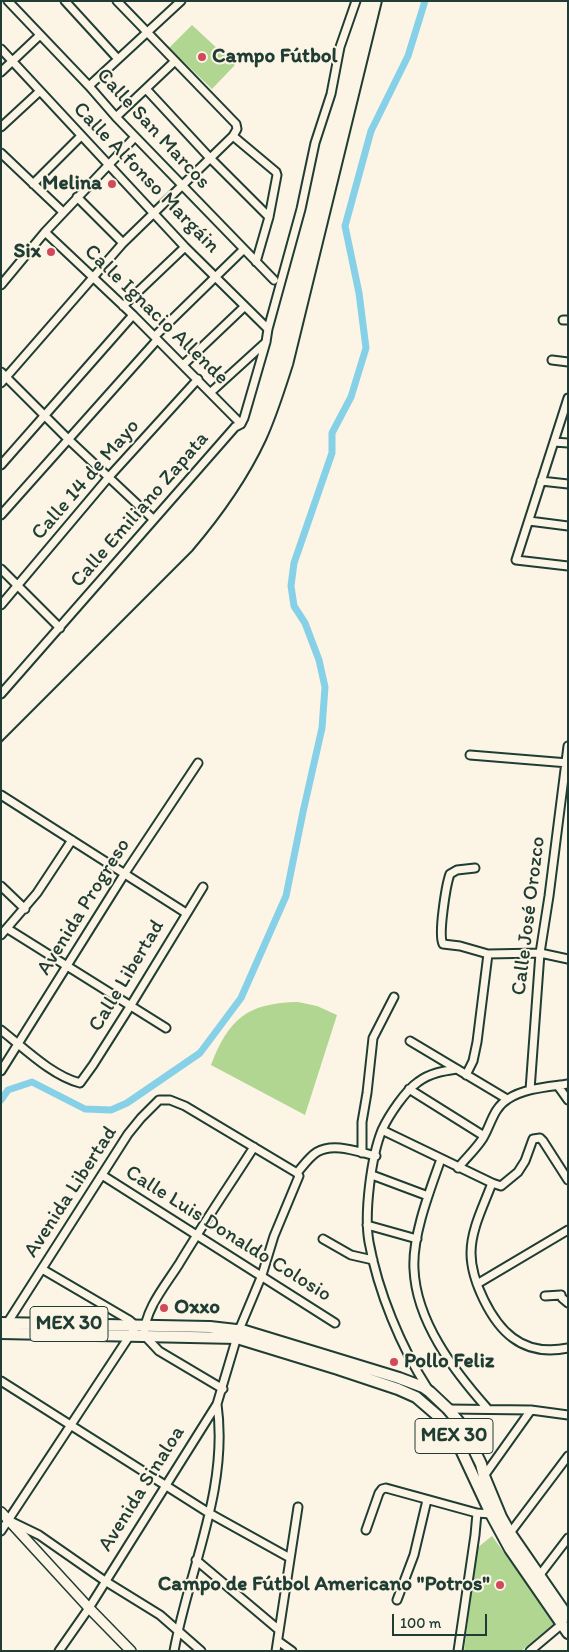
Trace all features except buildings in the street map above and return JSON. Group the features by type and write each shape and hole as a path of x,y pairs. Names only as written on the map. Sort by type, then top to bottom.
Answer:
{"main road":[{"name":"MEX 30","path":"3,1327 130,1336 142,1329"},
{"name":"MEX 30","path":"3,1327 142,1329 238,1334 399,1378 423,1387 457,1418 471,1441 501,1517 539,1576 566,1625"},
{"name":"MEX 30","path":"238,1334 398,1389 416,1397 438,1416 452,1432 490,1514 510,1549 566,1625"}],"street":[{"path":"10,3 20,1"},
{"path":"65,1 118,59"},
{"path":"89,86 181,1"},
{"name":"Calle Emiliano Zapata","path":"1,694 153,519 235,427 241,424 247,410 266,342 301,209 315,144 331,94 340,47 356,1"},
{"path":"1,383 4,374 92,276 235,133 236,124 148,33 121,2"},
{"name":"Calle San Marcos","path":"10,3 135,137 274,280"},
{"path":"1,72 40,35"},
{"name":"Calle Alfonso Margáin","path":"1,49 186,247 268,329"},
{"path":"116,117 175,61"},
{"path":"146,89 209,158 269,217"},
{"path":"1,127 40,91"},
{"path":"235,133 277,173 269,217 256,262"},
{"path":"34,184 81,136"},
{"path":"1,285 63,212 135,137"},
{"path":"1,152 63,212"},
{"path":"77,197 123,243"},
{"name":"Calle Ignacio Allende","path":"45,232 133,315 241,424"},
{"path":"123,306 186,247"},
{"path":"1,515 156,338 244,250"},
{"path":"183,364 244,307"},
{"path":"1,465 133,315"},
{"path":"211,392 266,342"},
{"path":"552,360 568,362"},
{"path":"4,374 108,478 153,519"},
{"name":"Calle 14 de Mayo","path":"1,605 108,478 198,379"},
{"path":"567,401 516,560 568,566"},
{"path":"554,442 568,443"},
{"path":"541,481 568,484"},
{"path":"529,521 568,526"},
{"path":"1,569 60,628"},
{"name":"Calle José Orozco","path":"530,1090 540,953 568,746"},
{"path":"470,755 567,763"},
{"name":"Avenida Progreso","path":"1,1071 125,873 198,763"},
{"path":"1,795 14,801 186,913"},
{"path":"1,935 25,909 72,840"},
{"path":"475,868 457,870 450,874 442,923 441,939 443,944 460,946 488,954 540,953 568,959"},
{"path":"1,886 25,909"},
{"name":"Calle Libertad","path":"18,1043 69,1080 80,1083 131,1005 203,887"},
{"path":"8,929 166,1028"},
{"path":"466,1075 473,1060 477,1042 488,954"},
{"path":"362,1153 362,1122 367,1093 372,1038 394,997"},
{"path":"1,1030 18,1043"},
{"path":"410,1041 507,1100"},
{"path":"430,1392 412,1361 392,1316 373,1260 367,1225 368,1196 382,1130 393,1111 409,1089 427,1076 441,1071 457,1069"},
{"path":"458,1168 484,1136 492,1116 507,1100 530,1090 568,1084"},
{"path":"558,1086 568,1100"},
{"path":"409,1089 484,1136"},
{"name":"Avenida Libertad","path":"3,1327 128,1134 159,1100 170,1100 185,1106 254,1148"},
{"path":"382,1130 458,1168 501,1186 518,1172 525,1161 530,1144 533,1139 537,1138 543,1141 568,1180"},
{"path":"142,1329 153,1305 196,1235 254,1148 297,1172 315,1153 325,1150 343,1149 376,1156"},
{"path":"441,1159 428,1196 417,1239 414,1268 416,1290 422,1310 434,1336 470,1390 487,1408"},
{"name":"Avenida Sinaloa","path":"59,1651 89,1608 217,1404 238,1334 262,1275 274,1236 297,1184 299,1176 297,1172"},
{"name":"Calle Luis Donaldo Colosio","path":"102,1175 335,1323"},
{"path":"372,1175 428,1196"},
{"path":"492,1183 472,1242 471,1255 477,1284 494,1316 511,1336 530,1346 545,1350 555,1351 568,1348"},
{"path":"367,1225 417,1239"},
{"path":"477,1284 568,1230"},
{"path":"323,1239 351,1255 373,1260"},
{"path":"42,1269 129,1320 142,1329 159,1351 223,1389"},
{"path":"545,1296 565,1292"},
{"path":"565,1292 562,1298 568,1303"},
{"path":"1,1531 130,1336"},
{"path":"1,1381 209,1513 290,1558"},
{"path":"174,1651 214,1495 220,1447 217,1404"},
{"path":"448,1409 531,1410 568,1415"},
{"path":"484,1476 531,1410"},
{"path":"510,1533 568,1456"},
{"path":"366,1530 376,1499 382,1490 392,1488 428,1500 490,1514"},
{"path":"396,1600 414,1555 428,1500"},
{"path":"276,1651 298,1507"},
{"path":"1,1512 131,1651"},
{"path":"458,1651 477,1512"},
{"path":"9,1520 39,1536 105,1581 160,1615 201,1651"},
{"path":"539,1576 568,1538"},
{"path":"196,1560 279,1630"},
{"path":"530,1651 566,1625"},
{"path":"278,1641 292,1651"}],"green space":[{"name":"Campo Fútbol","path":"192,25 235,65 212,89 169,48"},
{"path":"298,1002 317,1006 337,1015 305,1115 211,1065 225,1035 242,1016 266,1006"},
{"name":"Campo de Fútbol Americano \"Potros\"","path":"492,1536 555,1623 521,1651 464,1651 477,1548"}],"waterway":[{"path":"1,1100 8,1090 32,1082 85,1109 111,1110 127,1103 200,1053 241,998 286,896 322,728 325,687 319,660 305,623 294,606 291,586 294,563 332,453 332,433 351,397 366,348 359,293 345,226 371,131 408,56 425,1"}],"railway":[{"path":"1,742 192,551 233,498 259,455 274,422 293,365 382,1"}],"place":[{"name":"Campo Fútbol","path":"202,57"},
{"name":"Melina","path":"112,184"},
{"name":"Six","path":"51,252"},
{"name":"Oxxo","path":"164,1308"},
{"name":"Pollo Feliz","path":"394,1362"},
{"name":"Campo de Fútbol Americano \"Potros\"","path":"500,1585"}]}
